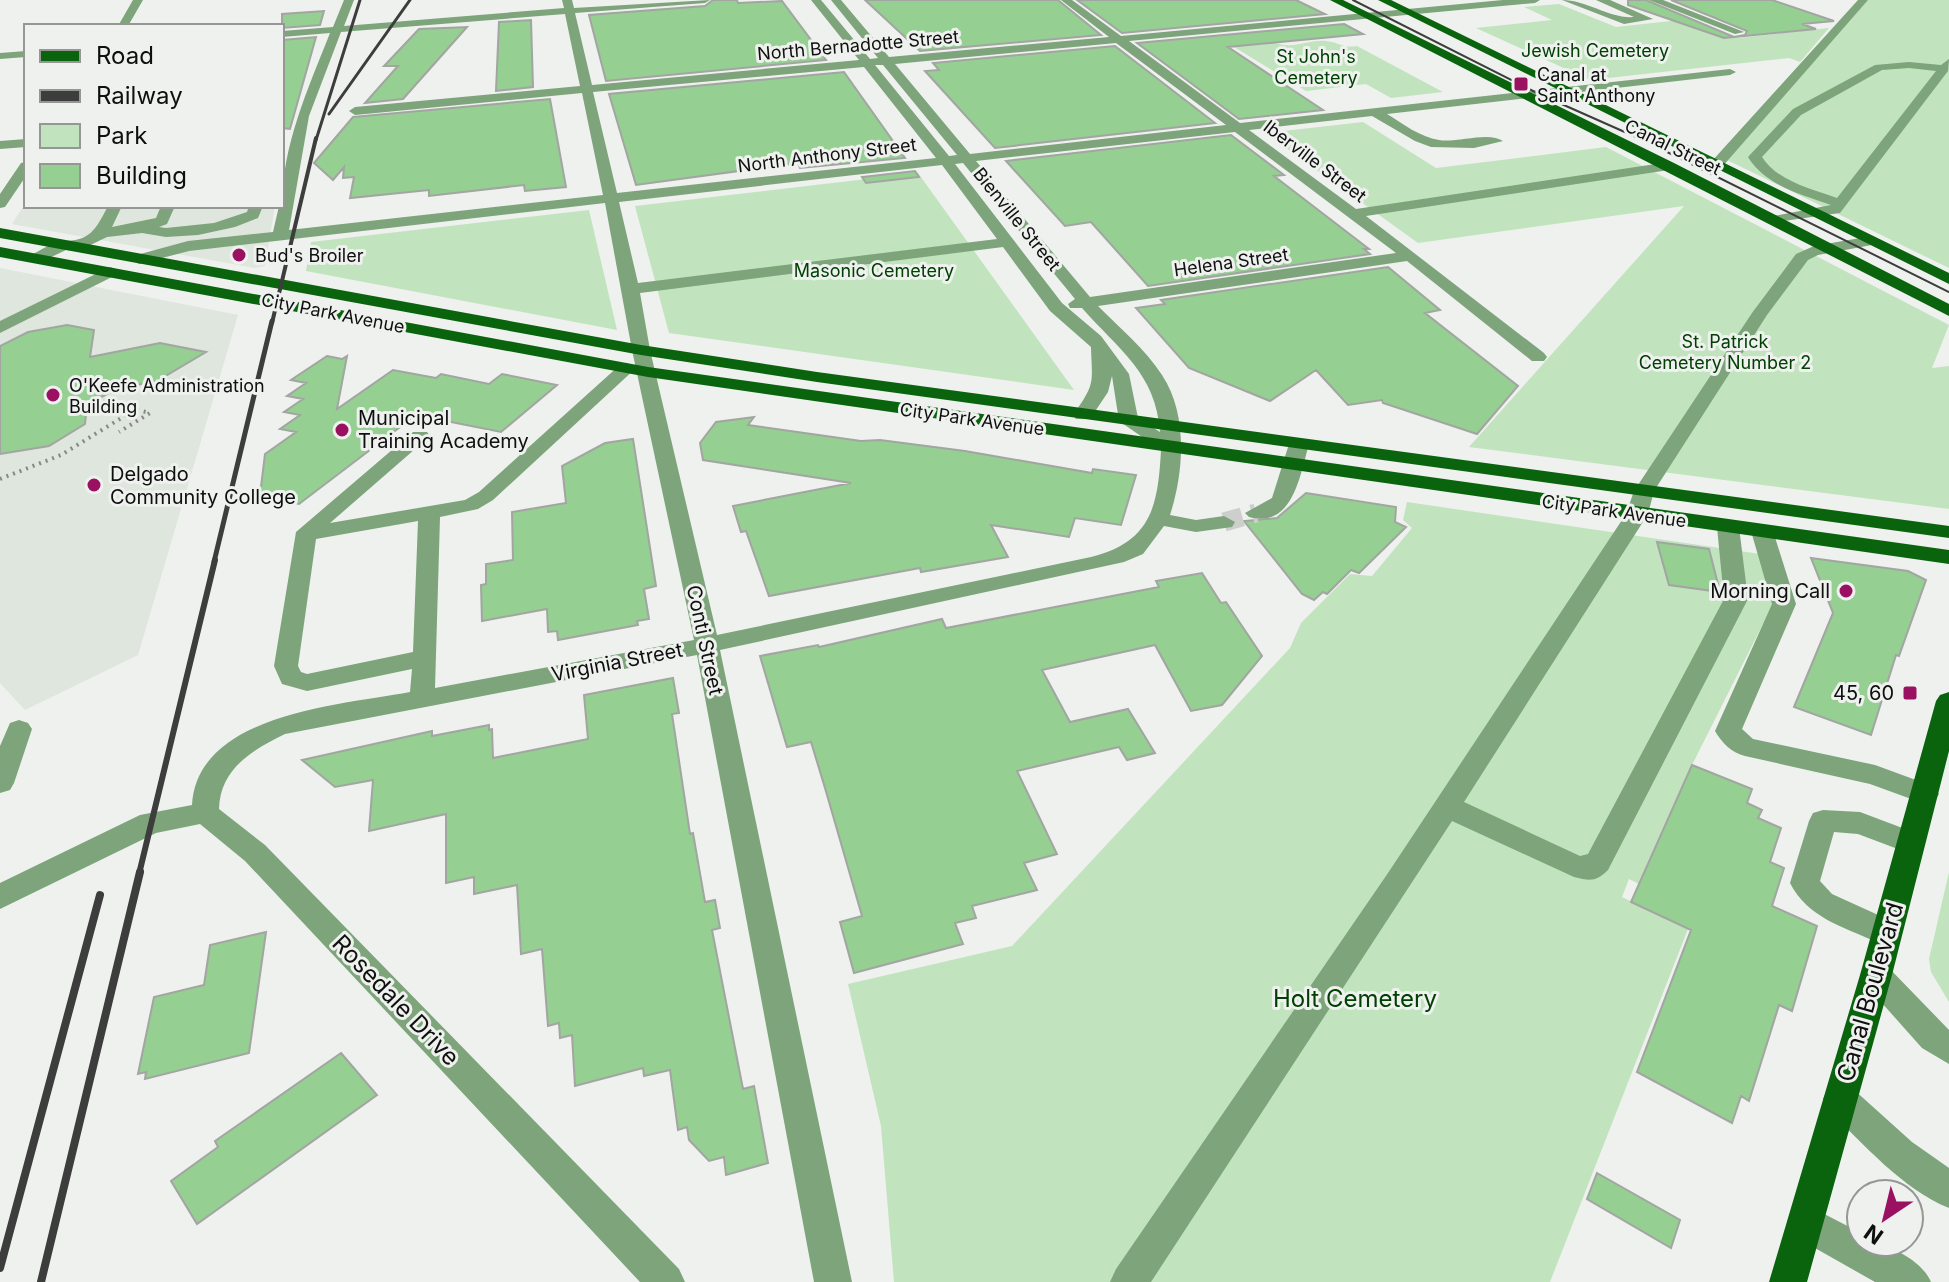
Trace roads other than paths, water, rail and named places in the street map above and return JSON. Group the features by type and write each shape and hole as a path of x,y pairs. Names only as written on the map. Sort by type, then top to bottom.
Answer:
{"main road":[{"name":"Canal Street","path":"1335,0 1669,166 1949,311"},
{"name":"Canal Street","path":"1383,0 1949,279"},
{"name":"City Park Avenue","path":"0,233 638,363 1129,421 1170,438 1299,444 1640,503 1728,527 1949,557"},
{"name":"City Park Avenue","path":"0,252 638,363 1170,438 1293,465 1640,503 1949,532"},
{"name":"Canal Boulevard","path":"1788,1282 1876,975 1949,701"}],"street":[{"path":"124,24 138,0"},
{"path":"284,208 297,116 349,0"},
{"path":"284,34 569,6 705,0"},
{"name":"Bienville Street","path":"816,0 945,160 1056,307 1095,340 1123,378 1129,421"},
{"name":"Bienville Street","path":"836,0 1085,302 1157,381 1165,402 1170,438 1165,501 1160,519 1150,535 1133,551 1095,563"},
{"name":"Iberville Street","path":"1066,0 1410,256 1538,357"},
{"name":"North Bernadotte Street","path":"355,111 1535,0"},
{"path":"1567,0 1624,21 1648,19 1601,0"},
{"path":"1654,0 1739,32"},
{"path":"1717,164 1863,0"},
{"name":"Conti Street","path":"569,6 631,289 638,363 707,645 833,1282"},
{"path":"0,56 24,54"},
{"path":"1774,220 1835,210 1946,66"},
{"path":"1841,204 1771,175 1756,162 1755,157 1797,112 1879,67 1946,66"},
{"name":"North Anthony Street","path":"139,259 188,246 328,230 402,215 610,198 1730,72"},
{"path":"1374,112 1429,144 1449,147 1496,141"},
{"path":"0,145 24,143"},
{"path":"1352,214 1669,166"},
{"path":"2,201 24,169"},
{"path":"2,201 24,196"},
{"path":"328,230 336,215 354,211 402,215 460,201"},
{"path":"101,233 114,208"},
{"path":"37,258 101,233 142,228 162,221 167,208"},
{"path":"142,228 154,233 225,225 253,215 255,208"},
{"path":"280,236 284,208"},
{"path":"1129,1282 1446,806 1760,313 1802,257 1828,248 1872,241"},
{"path":"631,289 1007,242"},
{"name":"Helena Street","path":"1056,307 1410,256"},
{"path":"0,328 110,272"},
{"path":"1083,415 1097,398 1105,381 1104,364 1095,340"},
{"path":"306,534 471,505 486,496 638,363"},
{"path":"420,436 306,534 286,666 291,678 307,683 425,658"},
{"path":"1256,513 1275,507 1282,500 1299,444"},
{"path":"422,699 429,513"},
{"path":"1160,519 1196,526 1224,522"},
{"path":"1446,806 1574,866 1590,870 1598,862 1736,599 1728,527"},
{"path":"1762,531 1784,604 1728,731 1745,747 1875,775 1925,794"},
{"name":"Virginia Street","path":"205,813 207,787 226,760 249,741 279,726 707,645 1095,563"},
{"path":"0,783 10,734"},
{"path":"0,897 150,823 205,813"},
{"name":"Rosedale Drive","path":"205,813 255,853 666,1282"},
{"path":"1887,933 1821,903 1805,883 1823,821 1860,823 1911,843"},
{"path":"1876,975 1934,1038 1949,1049"},
{"path":"1840,1099 1900,1154 1949,1190"},
{"path":"1805,1222 1912,1282"}],"tunnel":[{"path":"1224,522 1256,513"}],"tram line":[{"path":"1353,0 1539,94 1645,141 1949,292"}],"railway":[{"path":"316,140 360,0"},
{"path":"329,114 410,0"},
{"path":"272,323 316,138"},
{"path":"214,562 272,321"},
{"path":"139,874 215,560"},
{"path":"41,1282 140,872"},
{"path":"0,1268 100,895"}],"place":[{"name":"Canal at Saint Anthony","path":"1521,84"},
{"name":"Bud's Broiler","path":"239,255"},
{"name":"O'Keefe Administration Building","path":"53,395"},
{"name":"Municipal Training Academy","path":"342,430"},
{"name":"Delgado Community College","path":"94,485"},
{"name":"Morning Call","path":"1846,591"},
{"name":"45, 60","path":"1910,693"}],"park label":[{"name":"Jewish Cemetery","path":"1595,50"},
{"name":"St John's Cemetery","path":"1316,66"},
{"name":"Masonic Cemetery","path":"874,270"},
{"name":"St. Patrick Cemetery Number 2","path":"1725,351"},
{"name":"Holt Cemetery","path":"1355,998"}]}
